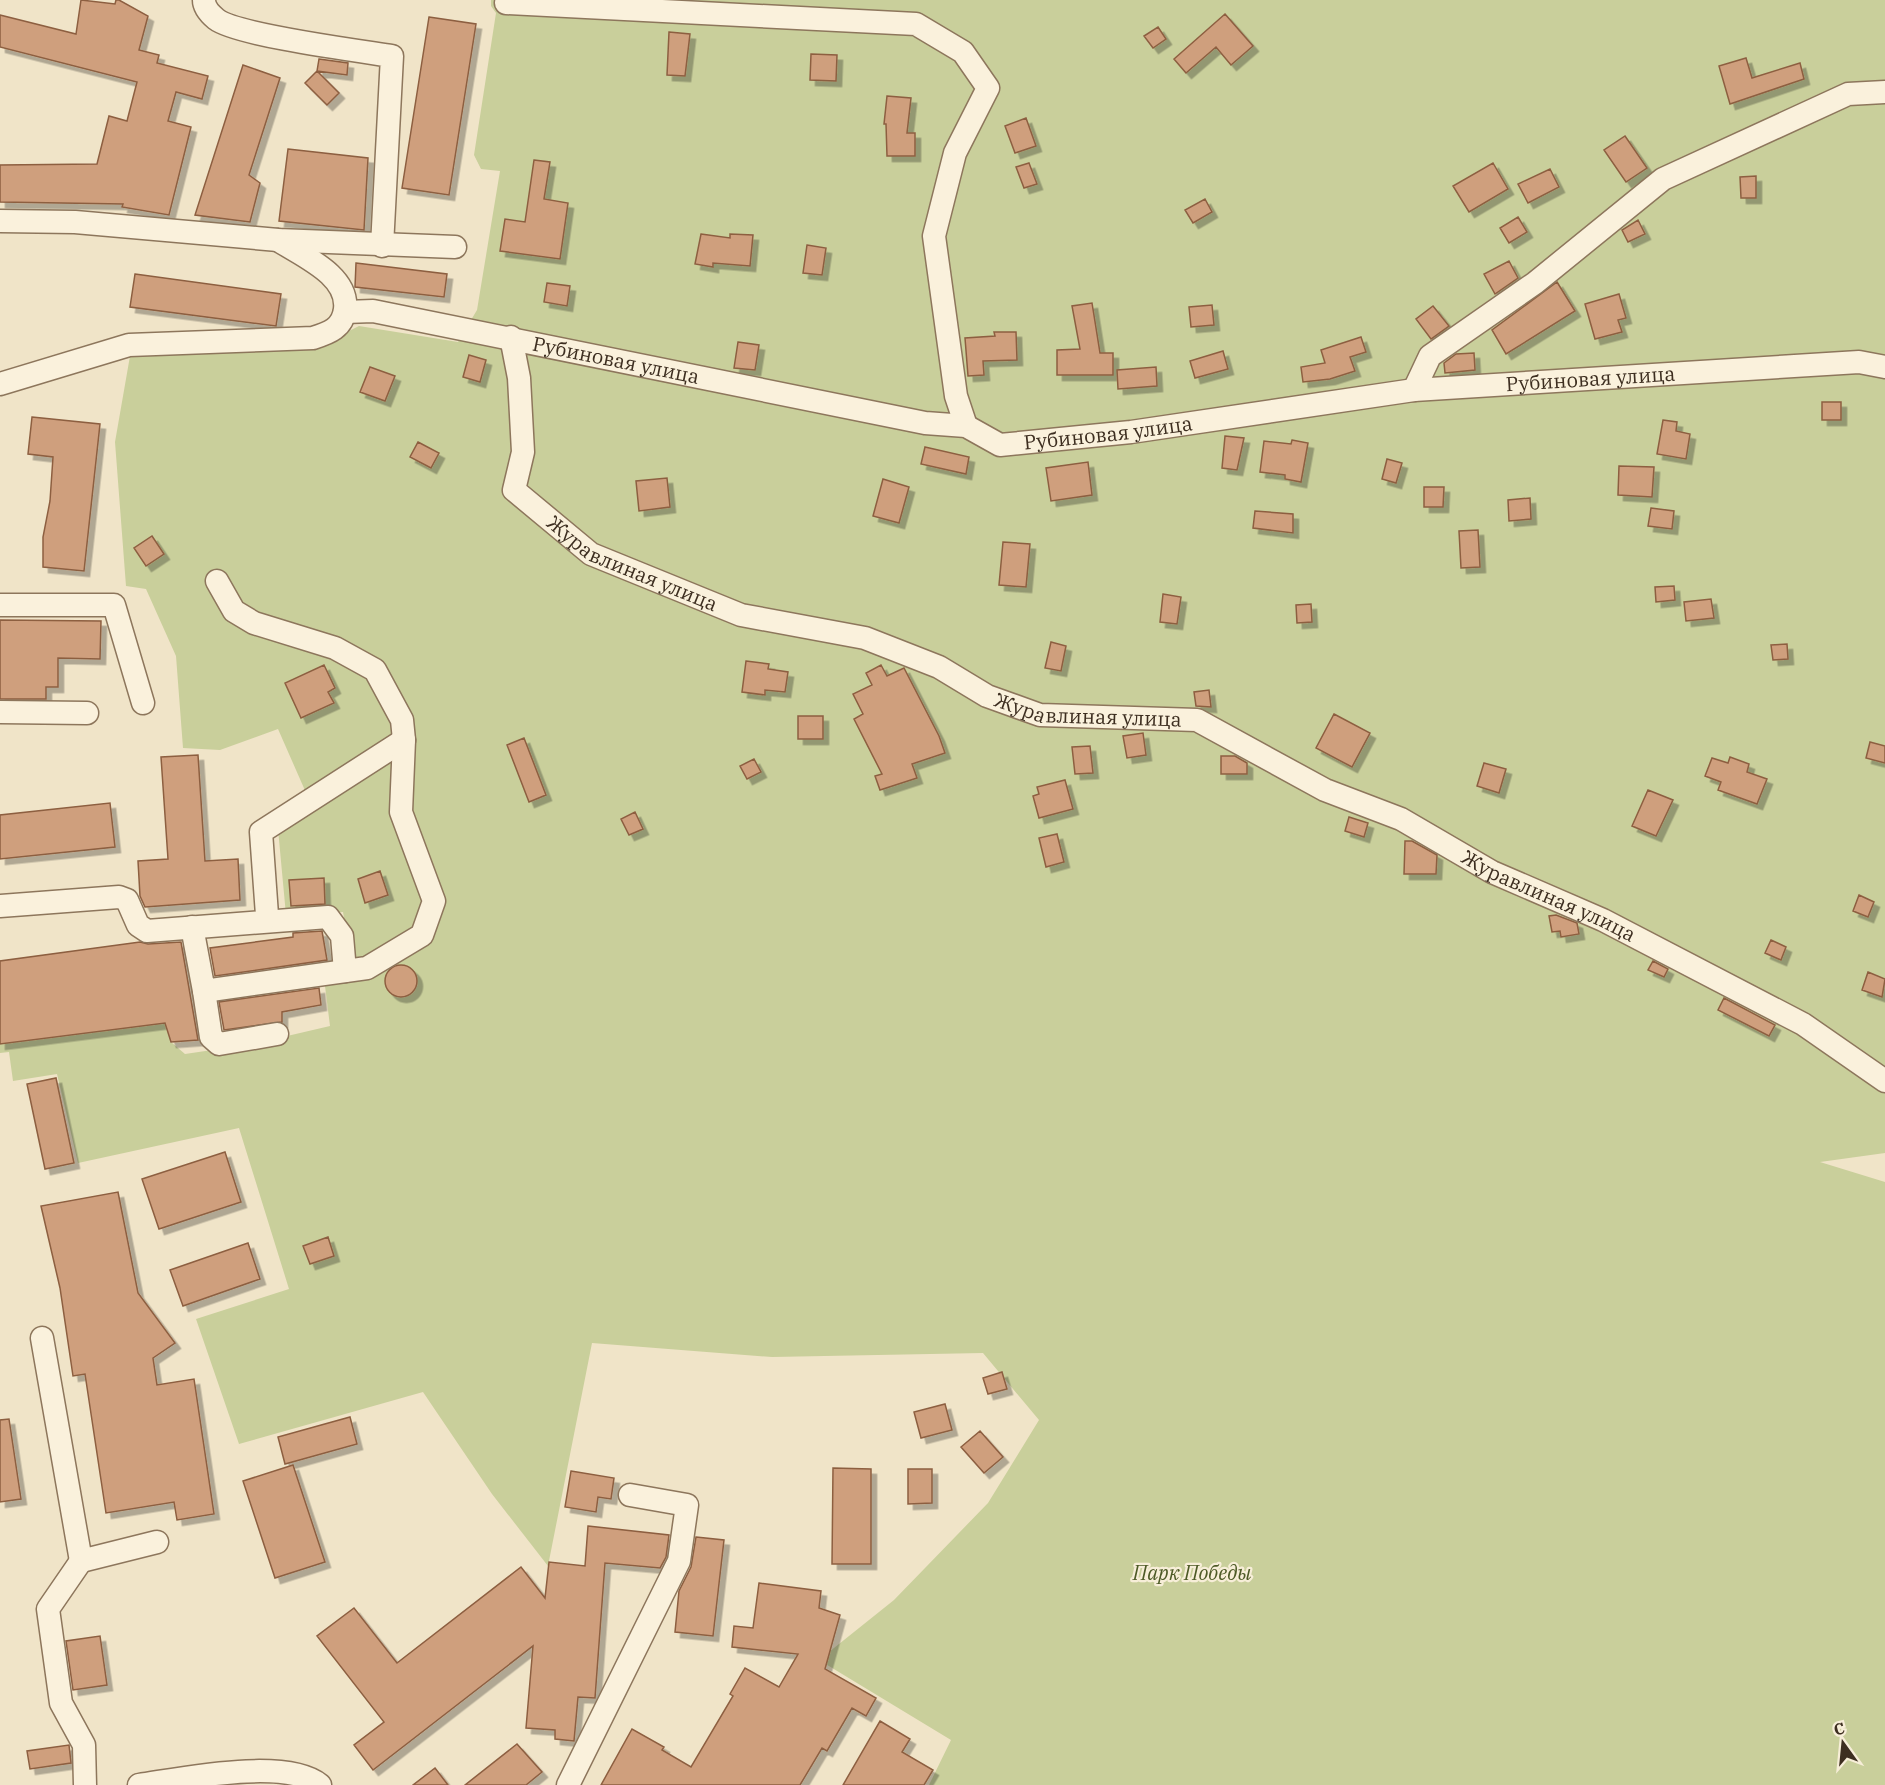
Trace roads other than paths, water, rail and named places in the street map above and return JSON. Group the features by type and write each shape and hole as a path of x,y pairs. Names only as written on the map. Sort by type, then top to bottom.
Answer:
{"street":[{"path":"204,0 204,5 217,20 255,32 392,56 382,246"},
{"path":"506,3 916,24 963,52 988,88 955,153 934,236 956,396 966,426"},
{"path":"1414,390 1430,356 1535,283 1663,179 1848,94 1885,92"},
{"path":"0,221 75,222 278,240 382,246 455,247"},
{"path":"0,384 129,345 313,338 333,332 340,324 345,312 345,298 335,280 322,268 278,240"},
{"name":"Рубиновая улица","path":"345,312 373,311 511,337 925,423 966,426 1000,445 1131,432 1414,390 1859,362 1885,367"},
{"name":"Журавлиная улица","path":"511,337 519,378 523,452 514,490 591,554 741,615 865,638 939,667 987,696 1040,715 1197,720 1325,790 1401,819 1492,872 1603,920 1803,1024 1885,1081"},
{"path":"204,991 367,968 422,935 434,901 401,812 404,740 402,720 375,669 335,648 254,623 234,611 217,581"},
{"path":"0,605 114,605 143,703"},
{"path":"0,712 87,713"},
{"path":"264,920 267,915 261,832 404,740"},
{"path":"0,906 119,897 127,900 138,925 147,931 254,923 264,920 328,917 342,936 345,971"},
{"path":"192,927 211,1037 219,1044 277,1034"},
{"path":"42,1338 81,1561"},
{"path":"568,1785 679,1561 687,1505 630,1495"},
{"path":"85,1785 84,1745 61,1703 48,1609 81,1561 157,1542"},
{"path":"139,1785 227,1773 274,1772 286,1772 314,1780 320,1785"}],"park label":[{"name":"Парк Победы","path":"1192,1573"}]}
